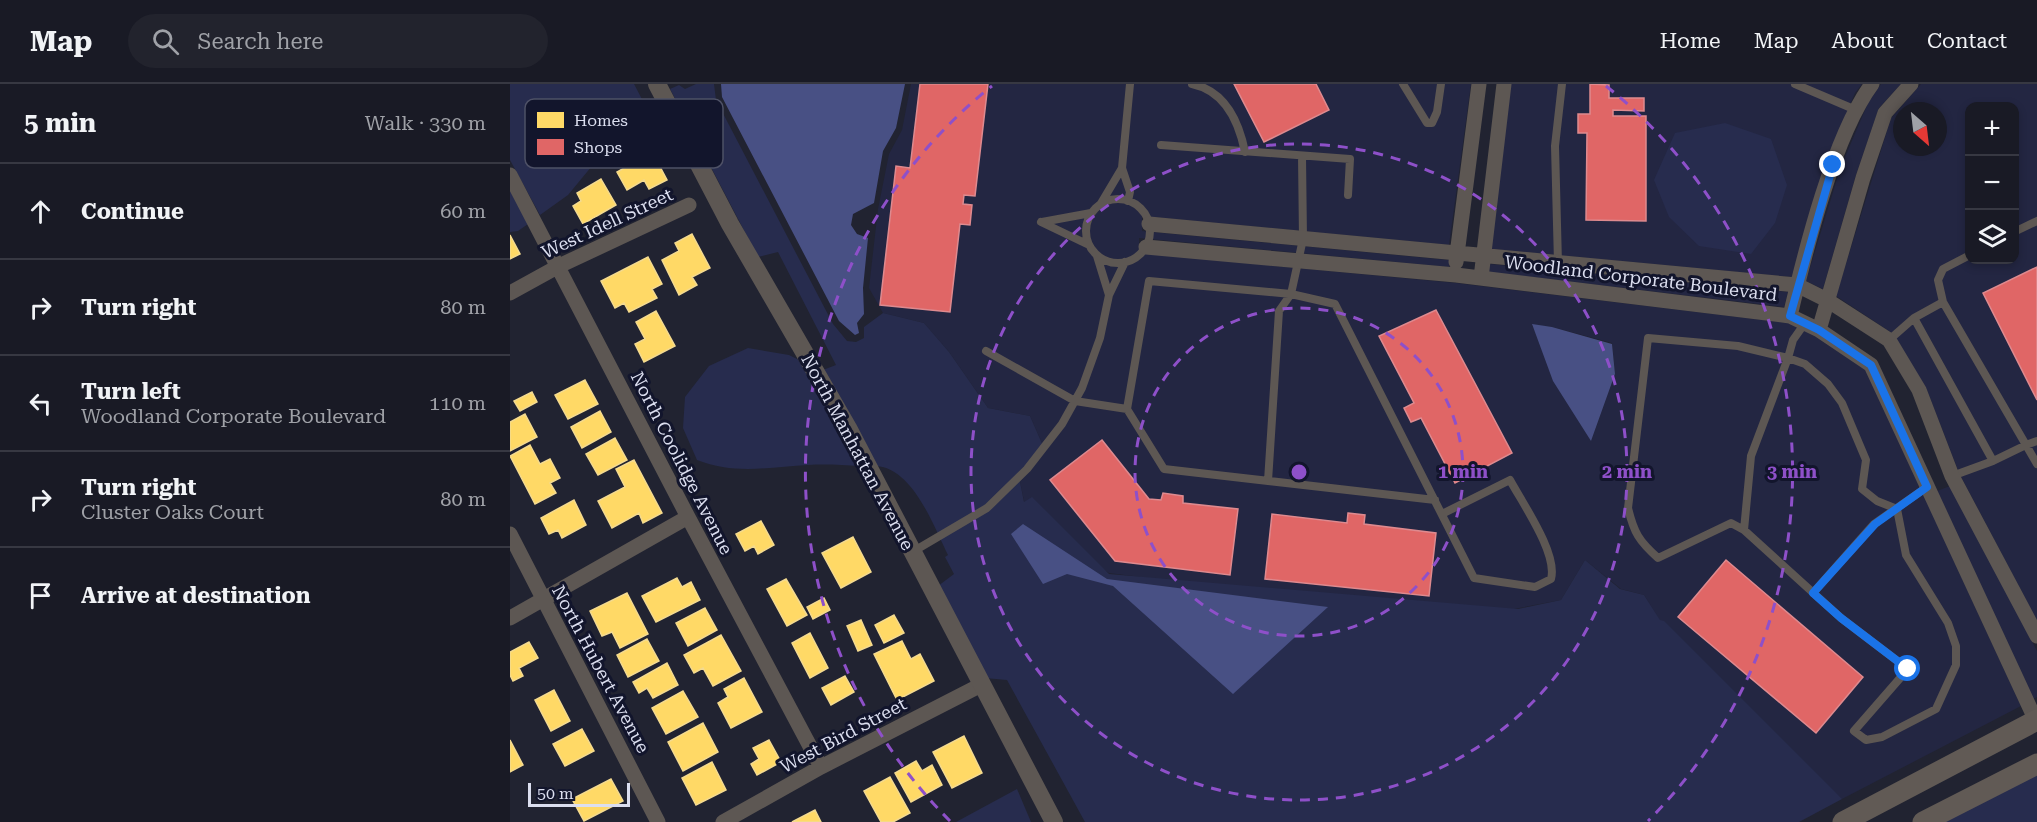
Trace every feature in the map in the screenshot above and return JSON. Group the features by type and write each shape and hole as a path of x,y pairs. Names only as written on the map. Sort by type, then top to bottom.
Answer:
{"main road":[{"path":"1843,822 2036,721"},
{"path":"1923,822 2037,764"}],"street":[{"name":"North Manhattan Avenue","path":"657,84 665,99"},
{"path":"1456,275 1456,253 1479,84"},
{"path":"1481,279 1482,255 1504,84"},
{"path":"1790,316 1833,165 1856,110 1872,84"},
{"path":"1819,330 1863,178 1885,113 1911,84"},
{"name":"North Manhattan Avenue","path":"701,168 730,224 848,428 1054,822"},
{"name":"North Coolidge Avenue","path":"510,175 688,518 821,767"},
{"name":"West Idell Street","path":"510,293 559,266 689,205"},
{"name":"Woodland Corporate Boulevard","path":"1149,224 1797,285 1827,300 1889,340 1919,390 1952,476 2037,636"},
{"name":"Woodland Corporate Boulevard","path":"1146,246 1456,275 1790,316 1819,330 1871,365 2036,721"},
{"path":"1927,487 1952,476"},
{"path":"510,618 543,602 688,518"},
{"name":"North Hubert Avenue","path":"510,534 658,822"},
{"name":"West Bird Street","path":"723,822 821,767 981,685"}],"lane":[{"path":"1128,201 1130,192 1122,168 1131,84"},
{"path":"1192,84 1214,93 1234,113 1245,152"},
{"path":"1403,84 1427,123 1432,123 1437,112 1441,84"},
{"path":"1558,262 1555,147 1562,84"},
{"path":"1795,84 1856,110"},
{"path":"1161,146 1350,159 1348,195"},
{"path":"1269,481 1279,311 1291,294 1303,239 1302,156"},
{"path":"1089,245 1041,222 1091,213 1100,205 1122,168"},
{"path":"1097,256 1115,263 1125,262 1140,254 1146,246 1149,224 1137,206 1128,201 1118,199 1100,205"},
{"path":"1091,213 1086,235 1089,245 1097,256 1109,296"},
{"path":"2019,230 2037,221"},
{"path":"1965,258 1943,269 1938,279 1943,302 2037,464"},
{"path":"913,552 987,508 1027,469 1062,424 1075,401 1100,338 1109,296 1125,262"},
{"path":"1435,500 1164,470 1127,410 1149,281 1291,294 1335,304 1435,500 1442,514 1474,578 1535,587 1551,579 1554,568 1546,548 1510,480 1442,514"},
{"path":"1889,340 1914,318 1943,302"},
{"path":"1914,318 1993,461"},
{"path":"1744,530 1751,456 1793,340 1805,323"},
{"path":"1648,338 1737,346 1804,364 1828,384 1837,397 1866,460 1862,489 1877,501 1897,509 1906,555 1948,623 1956,646 1956,666 1936,709 1882,737 1866,740 1854,731 1908,669 1841,618 1744,530 1731,523 1658,558 1640,542 1628,508 1648,338"},
{"path":"986,351 1075,401 1127,410"},
{"path":"1952,476 2037,441"},
{"path":"1813,593 1875,524 1927,487"}],"shaded area":[{"path":"510,84 634,84 642,99 525,99 525,168 590,168 568,195 540,215 510,160"},
{"path":"696,84 714,84 716,99 675,99 670,89 679,85 685,89"},
{"path":"721,84 905,84 896,128 883,151 874,203 853,214 851,225 857,234 868,238 863,288 864,314 857,323 859,333 855,335 839,321 722,97"},
{"path":"911,84 1471,84 1449,245 1142,216 1142,231 1449,260 1449,267 1139,238 1139,253 1456,283 1789,323 1816,337 1866,370 2021,706 1842,799 1724,697 1677,648 1644,595 1621,589 1585,560 1561,600 1509,610 1250,591 1109,573 1077,552 1026,510 1020,482 1044,448 1030,416 988,408 949,352 924,323 883,313 869,288 878,209 889,154 902,130","holes":["1532,325 1552,327 1612,343 1615,374 1591,441"]},
{"path":"1511,84 1862,84 1855,93 1826,162 1792,277 1491,249"},
{"path":"1881,84 1901,84 1879,108 1856,175 1823,289 1806,281 1840,169 1868,103"},
{"path":"1921,84 2037,84 2037,621 1959,473 1926,388 1892,333 1836,296 1891,118 1893,116 1893,156 1947,156 1947,102 1905,102"},
{"path":"723,113 833,324 847,341 856,342 864,338 864,327 883,313 924,323 949,352 988,408 1030,416 1044,448 1020,482 1024,502 1032,497 1109,574 1518,609 1561,600 1585,560 1620,589 1644,595 1660,620 1664,621 1842,799 1799,822 1085,822 1007,680 985,678 938,586 954,574 945,557 948,555 929,515 921,501 901,477 889,469 876,466 823,370 836,365 778,252 758,257 711,168 723,168"},
{"path":"1725,123 1771,139 1787,185 1775,223 1751,254 1699,246 1669,217 1654,180 1675,133"},
{"path":"510,190 528,224 518,231 510,232"},
{"path":"1489,264 1788,292 1784,307 1489,272"},
{"path":"1532,324 1552,327 1612,344 1615,374 1591,441 1553,381"},
{"path":"748,348 789,355 801,361 860,466 814,465 739,469 711,465 697,460 683,428 685,397 709,366"},
{"path":"1950,486 2037,651 2037,697 2033,699 1937,491"},
{"path":"1023,524 1107,579 1328,607 1233,694 1113,586 1067,574 1043,584 1011,534"},
{"path":"2037,770 2037,822 1943,822"},
{"path":"1017,789 1031,822 956,822"}],"building: Homes":[{"path":"624,168 661,168 667,180 649,189 644,180 627,190 617,172"},
{"path":"601,179 616,205 583,224 573,206 581,201 577,193"},
{"path":"692,234 710,268 692,277 697,285 679,295 662,260 679,251 675,243"},
{"path":"510,235 520,254 510,259"},
{"path":"648,257 662,284 652,289 657,298 629,312 624,303 615,308 601,281"},
{"path":"656,311 675,346 644,362 635,344 645,339 636,322"},
{"path":"585,380 598,404 568,419 555,395"},
{"path":"532,392 537,402 520,411 514,401"},
{"path":"600,411 611,432 582,448 571,427"},
{"path":"525,414 537,437 510,451 510,422"},
{"path":"615,438 627,460 598,475 586,454"},
{"path":"530,445 540,464 550,459 560,478 550,483 556,493 535,504 510,456"},
{"path":"634,460 662,513 643,523 639,513 612,528 598,501 625,487 616,469"},
{"path":"574,500 586,525 562,538 558,530 549,534 541,518"},
{"path":"761,521 774,545 758,554 754,546 745,551 736,534"},
{"path":"853,537 871,572 841,588 822,553"},
{"path":"677,578 682,587 691,582 700,600 656,622 642,596"},
{"path":"786,579 807,615 787,626 767,589"},
{"path":"627,593 648,634 620,648 612,632 602,636 590,611"},
{"path":"824,598 830,610 813,619 807,607"},
{"path":"705,608 717,630 688,646 676,623"},
{"path":"894,615 904,633 884,643 875,625"},
{"path":"861,620 872,645 858,651 847,626"},
{"path":"810,633 828,668 810,678 792,643"},
{"path":"721,635 741,671 713,686 703,668 694,673 684,655"},
{"path":"647,639 659,661 628,677 617,655"},
{"path":"902,641 911,659 920,654 934,681 897,700 874,654"},
{"path":"529,642 538,658 519,668 523,676 513,681 510,675 510,652"},
{"path":"667,663 678,685 653,698 647,688 639,693 633,682"},
{"path":"845,676 854,692 831,705 822,688"},
{"path":"744,678 762,712 731,728 718,703 728,697 724,689"},
{"path":"554,690 570,721 551,731 535,700"},
{"path":"683,691 698,717 666,734 652,708"},
{"path":"703,723 718,752 683,771 668,742"},
{"path":"582,729 594,751 565,766 553,744"},
{"path":"964,736 982,773 952,788 933,752"},
{"path":"510,740 523,765 510,772"},
{"path":"769,740 781,762 757,775 751,764 759,759 753,748"},
{"path":"916,761 922,771 932,765 942,785 911,802 895,773"},
{"path":"712,762 726,790 696,805 682,778"},
{"path":"890,777 910,813 893,822 881,822 864,791"},
{"path":"611,779 623,801 584,821 572,799"},
{"path":"815,810 821,822 792,822"}],"building: Shops":[{"path":"920,84 988,84 975,196 964,195 963,204 972,205 970,225 960,224 950,312 880,305 896,166 910,168"},
{"path":"1234,84 1316,84 1329,110 1264,142"},
{"path":"1590,84 1609,85 1609,98 1644,98 1644,111 1613,110 1613,116 1646,116 1646,221 1586,220 1587,133 1578,133 1578,114 1590,114"},
{"path":"2037,267 2037,400 1983,293"},
{"path":"1436,310 1512,453 1455,483 1421,418 1411,422 1404,408 1414,403 1379,336"},
{"path":"1102,440 1149,499 1161,500 1163,493 1183,496 1183,503 1238,509 1230,575 1115,561 1050,480"},
{"path":"1348,513 1365,515 1364,524 1436,533 1429,596 1265,579 1272,514 1347,523"},
{"path":"1726,560 1863,677 1816,733 1678,617"}],"route":[{"path":"1833,165 1790,316 1819,330 1871,365 1927,487 1875,524 1813,593 1841,618 1908,669"}]}
